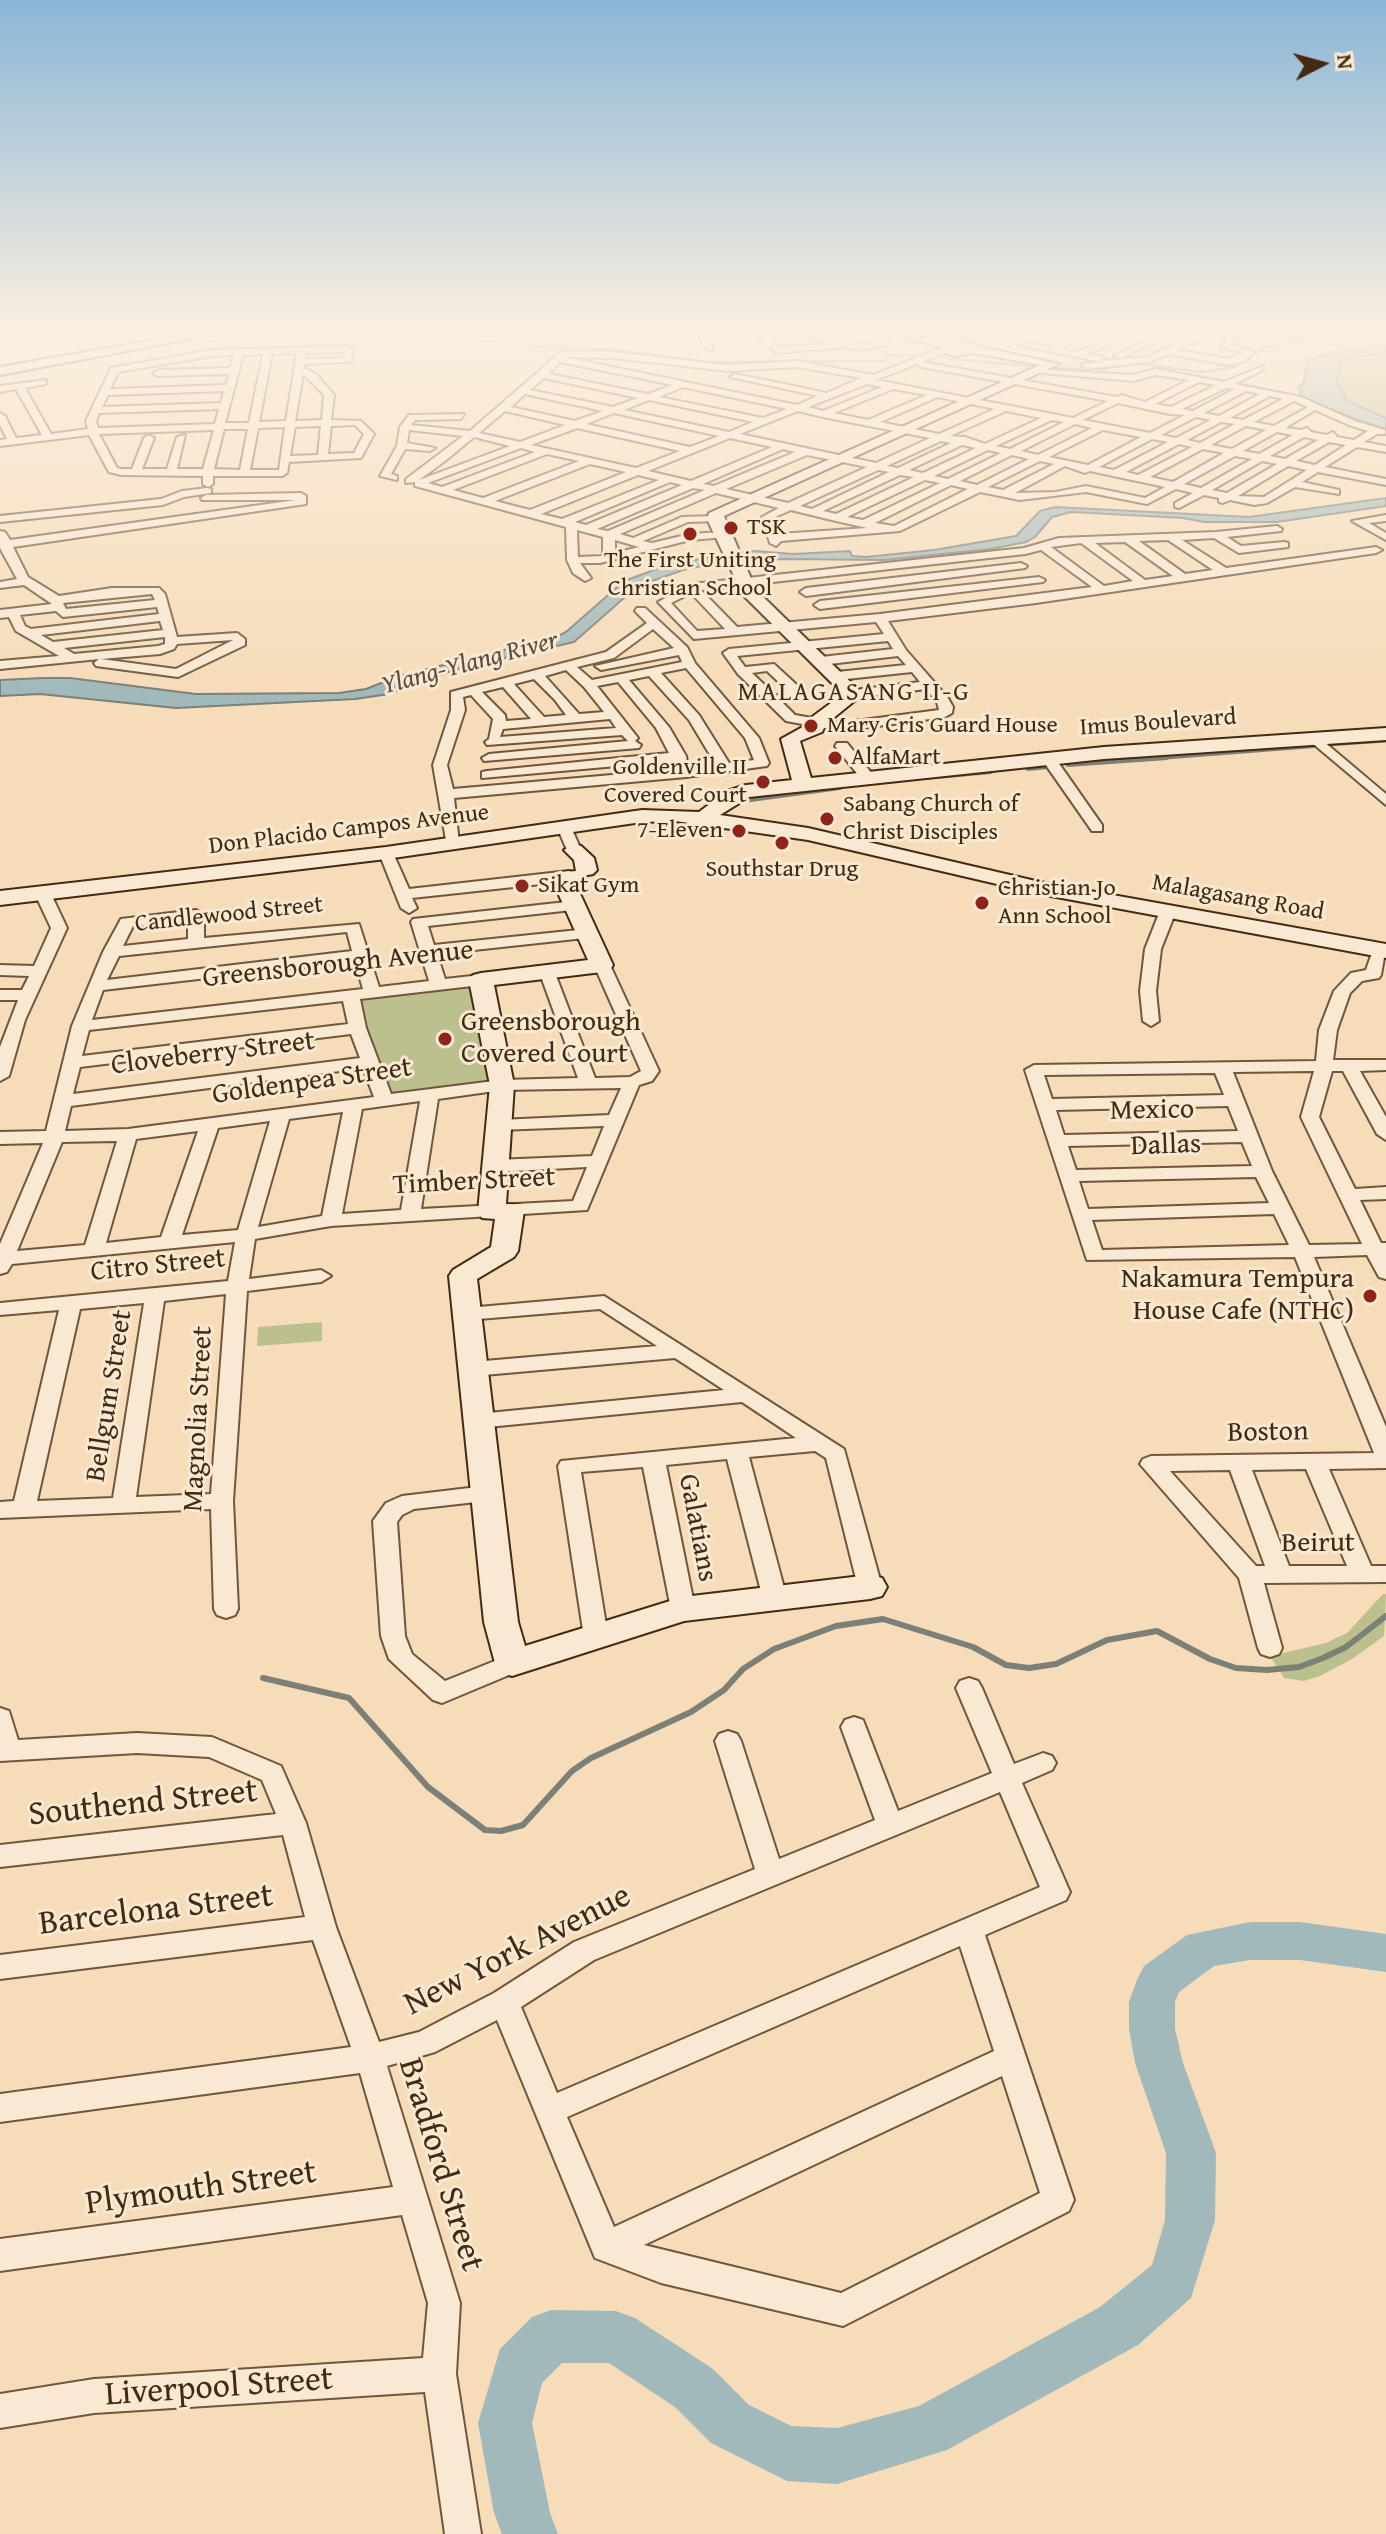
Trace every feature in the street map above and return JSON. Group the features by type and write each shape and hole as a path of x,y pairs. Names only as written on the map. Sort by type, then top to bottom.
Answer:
{"street":[{"path":"104,452 113,470 244,473 279,490"},
{"path":"136,472 144,452"},
{"path":"171,473 177,452"},
{"path":"204,515 213,452"},
{"path":"244,473 248,452"},
{"path":"279,490 285,452"},
{"path":"323,457 324,452"},
{"path":"284,459 359,456 361,452"},
{"path":"397,452 385,476 650,546"},
{"path":"404,452 407,467"},
{"path":"412,452 418,458"},
{"path":"406,481 450,452"},
{"path":"444,490 543,452"},
{"path":"552,452 891,530"},
{"path":"604,452 655,464"},
{"path":"652,452 673,457"},
{"path":"533,513 684,452"},
{"path":"587,529 769,452"},
{"path":"609,535 803,452"},
{"path":"805,452 977,490 1036,498 1086,489 1157,452"},
{"path":"853,452 717,513 715,519 749,592 854,694 891,705 945,713 946,707 901,652 880,618"},
{"path":"775,539 767,517 905,452"},
{"path":"775,539 816,513 939,452"},
{"path":"807,537 973,452"},
{"path":"864,524 1008,452"},
{"path":"1010,452 1259,503 1274,497 1341,452"},
{"path":"775,539 891,530 1049,452"},
{"path":"1076,476 1120,452"},
{"path":"1113,495 1189,452"},
{"path":"1086,489 1147,501 1234,452"},
{"path":"1235,452 1386,482"},
{"path":"1179,505 1272,452"},
{"path":"1213,507 1306,452"},
{"path":"406,481 465,466 500,453"},
{"path":"445,456 482,459"},
{"path":"445,456 465,466"},
{"path":"465,495 569,456"},
{"path":"485,501 589,461"},
{"path":"1004,494 1064,463"},
{"path":"578,479 612,466"},
{"path":"1350,475 1362,466"},
{"path":"568,523 695,468"},
{"path":"1303,476 1359,487"},
{"path":"1036,498 1062,483"},
{"path":"1293,483 1335,492"},
{"path":"0,519 153,504 207,492 279,490"},
{"path":"3,544 204,515 279,490"},
{"path":"1274,497 1306,496"},
{"path":"508,507 522,501"},
{"path":"153,504 159,522"},
{"path":"113,508 123,527"},
{"path":"77,511 86,533"},
{"path":"38,515 44,539"},
{"path":"1386,518 1357,521 1386,537"},
{"path":"632,541 686,519 715,519"},
{"path":"568,523 573,560 577,571 585,578"},
{"path":"1277,529 1216,535 1082,539 1006,553 792,577 742,575 692,588 664,602 694,635 880,618 1370,550 1382,562"},
{"path":"0,531 6,558 27,581 56,604 68,628"},
{"path":"1262,531 1310,558"},
{"path":"609,535 609,557"},
{"path":"1216,535 1239,550 1284,545"},
{"path":"573,560 609,557 690,537 725,541"},
{"path":"1171,537 1221,570"},
{"path":"1127,538 1181,576"},
{"path":"1082,539 1140,581"},
{"path":"1044,547 1099,587"},
{"path":"1006,553 1060,595"},
{"path":"806,592 1021,566"},
{"path":"0,571 17,569"},
{"path":"792,577 839,621"},
{"path":"820,605 1039,580"},
{"path":"0,585 27,581"},
{"path":"692,588 734,631"},
{"path":"0,665 160,650 170,646 159,594 151,589 56,604 10,605"},
{"path":"10,605 56,604"},
{"path":"10,605 16,623 50,646 75,658 169,674 178,673 238,644 239,639 226,636 170,637 50,646"},
{"path":"447,794 686,773 762,763 752,738 730,709 689,664 683,650 641,611"},
{"path":"29,633 163,617"},
{"path":"572,669 610,655 654,623"},
{"path":"892,637 729,653 742,671 791,718 813,725 840,727 930,685"},
{"path":"160,650 174,656 204,660"},
{"path":"452,843 447,794 440,765 458,710 456,695 536,674 683,650"},
{"path":"0,651 20,661"},
{"path":"821,661 901,652"},
{"path":"589,684 689,664"},
{"path":"742,671 770,667 795,691 775,702"},
{"path":"837,676 916,668"},
{"path":"572,669 589,684 626,731 642,760"},
{"path":"653,672 694,718 725,768"},
{"path":"536,674 560,697 575,718"},
{"path":"621,678 662,727 686,773"},
{"path":"506,682 541,722"},
{"path":"474,691 500,718 492,742 487,775 492,792"},
{"path":"804,786 790,739 854,694"},
{"path":"497,726 612,715"},
{"path":"492,742 626,731"},
{"name":"Imus Boulevard","path":"704,818 739,793 1048,758 1386,734"},
{"path":"1316,739 1386,801"},
{"path":"489,758 634,745"},
{"path":"842,746 868,778"},
{"path":"487,775 679,756"},
{"path":"1048,758 1097,828"},
{"name":"Don Placido Campos Avenue","path":"0,898 386,853 653,816 704,818"},
{"name":"Malagasang Road","path":"704,818 825,838 1003,881 1384,951"},
{"name":"Timber Street","path":"1,1262 94,1249 246,1235 331,1220 580,1206 632,1082 646,1077 650,1071 565,884 575,868 564,827"},
{"path":"386,853 407,901 575,868"},
{"path":"0,1074 8,1020 29,995 59,928 43,894"},
{"path":"439,985 418,924 421,921 575,906"},
{"path":"1151,1021 1148,991 1153,949 1168,911"},
{"path":"1,1262 54,1138 81,1026 111,952 127,922 196,915 196,943"},
{"name":"Candlewood Street","path":"111,952 353,927 361,955"},
{"path":"428,950 588,934"},
{"path":"1384,951 1373,975 1357,976 1342,991 1328,1030 1324,1067 1310,1117 1347,1195 1380,1248 1386,1273"},
{"path":"96,986 361,955 372,990"},
{"name":"Greensborough Avenue","path":"81,1026 602,965"},
{"path":"0,970 39,971"},
{"path":"547,971 588,1082"},
{"path":"481,980 502,1085 495,1166 504,1251 463,1276 501,1622 512,1663"},
{"path":"350,993 357,1028 384,1099"},
{"path":"0,995 29,995"},
{"path":"72,1063 357,1028"},
{"name":"Cloveberry Street","path":"64,1101 369,1062"},
{"path":"1380,1248 1094,1256 1034,1070 1377,1066 1386,1083"},
{"path":"1222,1067 1263,1171 1302,1251 1386,1454"},
{"path":"1350,1068 1386,1134"},
{"name":"Goldenpea Street","path":"0,1138 128,1135 502,1085 632,1082"},
{"path":"410,1215 430,1094"},
{"path":"1046,1105 1235,1100"},
{"path":"331,1220 354,1104"},
{"name":"Magnolia Street","path":"226,1609 222,1501 237,1287 246,1235 281,1115"},
{"path":"499,1125 617,1120"},
{"path":"170,1241 210,1124"},
{"path":"94,1249 128,1135"},
{"name":"Mexico","path":"1057,1141 1249,1136"},
{"path":"495,1166 600,1161"},
{"name":"Dallas","path":"1070,1176 1263,1171"},
{"path":"1347,1195 1386,1193"},
{"path":"1083,1215 1281,1208"},
{"name":"Citro Street","path":"0,1309 155,1296 321,1276"},
{"name":"Bellgum Street","path":"123,1505 155,1296"},
{"path":"24,1509 71,1302"},
{"path":"467,1314 604,1302 836,1454 870,1587 683,1609 512,1663 442,1693 401,1659 393,1636 385,1521 394,1509 410,1502 486,1494"},
{"path":"473,1369 678,1351"},
{"path":"478,1421 746,1395"},
{"path":"596,1637 569,1466 819,1443"},
{"path":"736,1451 775,1599"},
{"name":"Galatians","path":"653,1458 683,1609"},
{"name":"Boston","path":"1250,1575 1151,1464 1386,1460"},
{"path":"1315,1463 1374,1574"},
{"path":"1239,1464 1280,1574"},
{"path":"0,1510 222,1501"},
{"name":"Beirut","path":"1250,1575 1374,1574"},
{"path":"1250,1575 1270,1648"},
{"path":"548,2111 1056,1892 969,1688"},
{"path":"0,1718 4,1750"},
{"path":"854,1727 890,1825"},
{"path":"728,1741 770,1874"},
{"name":"Bradford Street","path":"4,1750 137,1743 212,1747 272,1773 293,1823 322,1927 370,2058 444,2303 439,2374 463,2534"},
{"name":"New York Avenue","path":"0,2108 370,2058 425,2043 504,2002 584,1951 1043,1763"},
{"name":"Southend Street","path":"0,1856 293,1823"},
{"name":"Barcelona Street","path":"0,1967 322,1927"},
{"path":"504,2002 606,2247 661,2267 843,2310 1058,2200 969,1930"},
{"path":"606,2247 1013,2057"},
{"name":"Plymouth Street","path":"0,2255 412,2199"},
{"name":"Liverpool Street","path":"0,2411 94,2396 439,2374"}],"green space":[{"path":"476,983 496,1082 390,1093 366,1026 360,994"},
{"path":"322,1322 322,1341 257,1346 258,1327"},
{"path":"1386,1594 1384,1636 1352,1659 1320,1676 1304,1681 1284,1678 1270,1656 1326,1643 1347,1633"}],"water":[{"name":"Ylang-Ylang River","path":"1386,498 1386,506 1277,522 1204,522 1183,518 1071,512 1052,517 1035,537 1026,542 991,549 884,560 784,559 716,563 652,581 624,598 574,642 454,670 389,694 355,699 176,708 40,694 0,696 0,680 43,678 70,678 196,694 339,693 366,689 399,676 556,637 566,632 624,581 673,563 755,551 793,554 850,551 852,556 866,557 934,550 1016,536 1040,511 1055,507 1249,517"}],"waterway":[{"path":"1327,745 1386,741"},
{"path":"1154,759 1321,746"},
{"path":"1154,759 1167,758"},
{"path":"1068,765 1154,759"},
{"path":"1140,760 1154,759"},
{"path":"1028,769 1048,767"},
{"path":"925,778 991,772"},
{"path":"743,801 840,788"},
{"path":"263,1678 349,1698 428,1787 485,1830 501,1831 523,1825 572,1771 591,1758 691,1712 724,1690 743,1669 774,1649 836,1626 883,1619 973,1647 1006,1665 1029,1668 1056,1664 1107,1640 1157,1631 1210,1659 1236,1668 1267,1670 1299,1667 1323,1658 1346,1647 1386,1616"},
{"path":"530,2534 522,2513 505,2423 519,2368 551,2336 616,2337 694,2388 730,2424 787,2453 837,2456 928,2431 1119,2326 1173,2280 1190,2220 1191,2153 1159,2063 1152,2029 1152,2002 1160,1980 1203,1949 1250,1941 1300,1941 1386,1953"}],"place":[{"name":"TSK","path":"731,528"},
{"name":"The First Uniting Christian School","path":"690,534"},
{"name":"Mary Cris Guard House","path":"811,726"},
{"name":"AlfaMart","path":"835,758"},
{"name":"Goldenville II Covered Court","path":"763,782"},
{"name":"Sabang Church of Christ Disciples","path":"827,819"},
{"name":"7-Eleven","path":"739,831"},
{"name":"Southstar Drug","path":"782,843"},
{"name":"Sikat Gym","path":"522,886"},
{"name":"Christian Jo Ann School","path":"982,903"},
{"name":"Greensborough Covered Court","path":"445,1039"},
{"name":"Nakamura Tempura House Cafe (NTHC)","path":"1370,1296"}],"district":[{"name":"MALAGASANG II-G","path":"854,693"}]}
